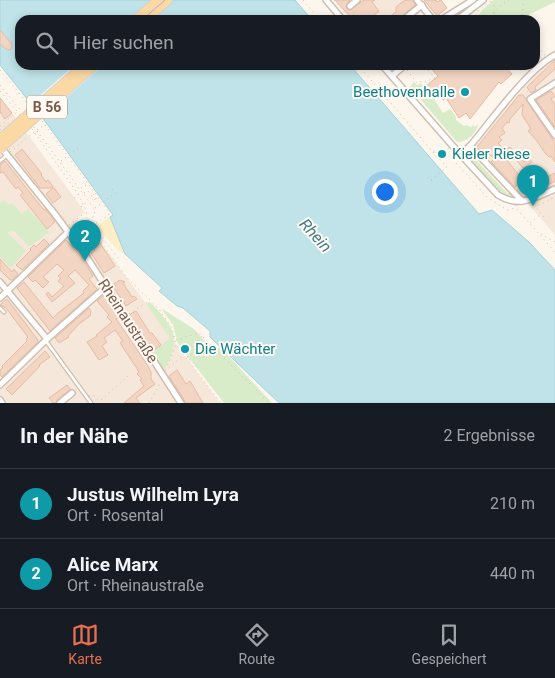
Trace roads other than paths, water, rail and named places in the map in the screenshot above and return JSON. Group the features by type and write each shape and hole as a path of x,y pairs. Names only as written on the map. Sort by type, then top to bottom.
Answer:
{"main road":[{"path":"141,15 158,0"},
{"path":"152,15 168,0"},
{"name":"B 56","path":"0,139 78,70"},
{"name":"B 56","path":"0,147 89,70"}],"street":[{"path":"326,0 342,15"},
{"path":"350,6 356,0"},
{"path":"418,0 429,15"},
{"path":"449,15 473,0"},
{"path":"464,15 483,0"},
{"path":"409,15 422,5"},
{"path":"540,66 555,55"},
{"path":"387,70 460,155 498,195 515,205 555,189"},
{"path":"392,76 399,70"},
{"path":"460,155 536,70"},
{"path":"555,83 530,99 555,135"},
{"path":"470,146 522,201"},
{"name":"Rheinaustraße","path":"0,147 8,154 68,232 164,374 181,403"},
{"path":"0,298 68,232"},
{"path":"0,282 46,340"},
{"path":"0,385 46,340 106,288"},
{"path":"60,403 72,393"}],"lane":[{"path":"0,161 8,154"},
{"path":"0,308 4,312"},
{"path":"46,340 91,403"}],"water":[{"name":"Rhein","path":"0,0 295,0 308,15 15,15 15,70 354,70 479,214 492,210 529,242 555,270 555,403 279,403 210,337 210,331 159,291 162,288 125,254 110,217 113,215 47,124 0,65"}],"tram line":[{"path":"148,15 165,0"},
{"path":"0,145 85,70"}],"place":[{"name":"Beethovenhalle","path":"465,92"},
{"name":"Kieler Riese","path":"442,154"},
{"name":"Justus Wilhelm Lyra","path":"533,206"},
{"name":"Alice Marx","path":"85,261"},
{"name":"Die Wächter","path":"185,349"}]}
